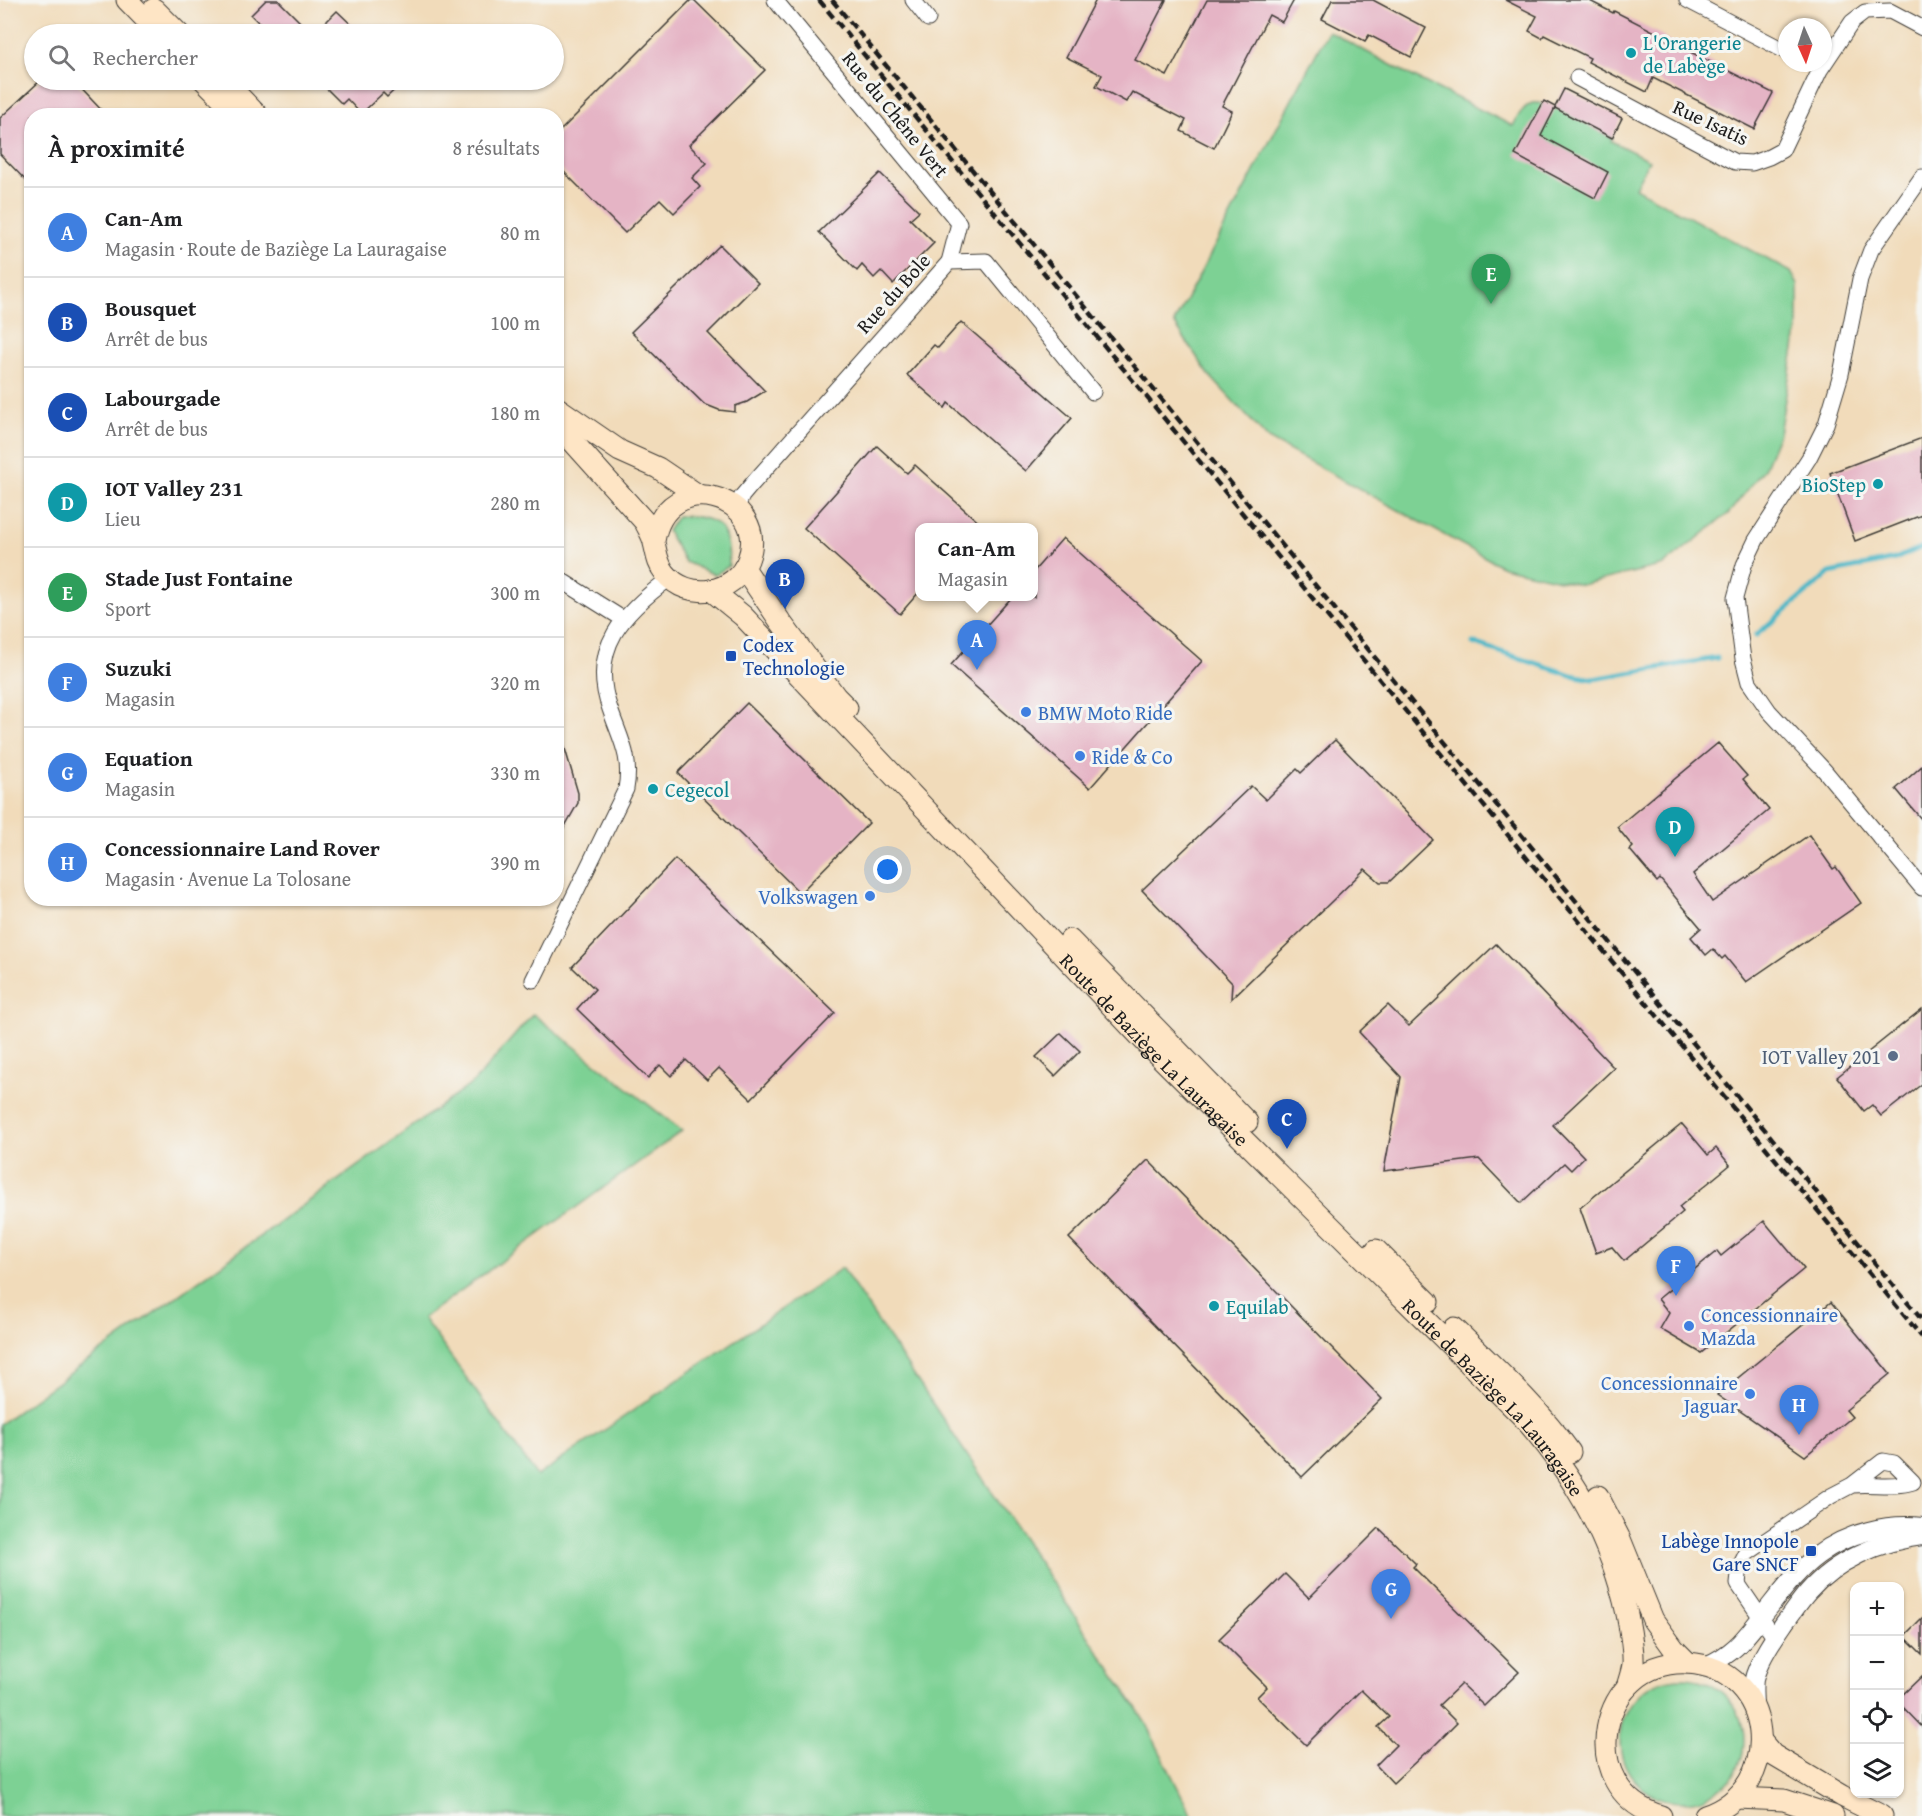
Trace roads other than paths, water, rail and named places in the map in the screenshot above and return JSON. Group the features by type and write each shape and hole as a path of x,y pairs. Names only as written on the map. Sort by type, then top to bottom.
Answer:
{"main road":[{"path":"127,0 150,24"},
{"path":"146,0 169,24"},
{"path":"214,90 232,108"},
{"path":"233,90 250,108"},
{"path":"564,412 620,451 658,468 698,495 718,498 736,509 748,527 750,537 748,558 744,568 733,580 711,590 686,588 670,578 658,562 654,541 645,522 564,432"},
{"path":"654,541 656,530 668,510 676,502 698,495"},
{"name":"Route de Baziège La Lauragaise","path":"744,568 836,697 1165,1040 1551,1426 1579,1465 1602,1504 1620,1539 1653,1620 1674,1649 1697,1665 1721,1673 1734,1682 1754,1707"},
{"name":"Route de Baziège La Lauragaise","path":"711,590 743,616 1154,1051 1513,1407 1543,1440 1571,1479 1593,1516 1611,1561 1623,1597 1630,1631 1633,1663 1627,1687"},
{"path":"1650,1814 1618,1785 1610,1769 1605,1734 1609,1717 1616,1701 1640,1676 1655,1668 1671,1664 1697,1665"},
{"path":"1705,1816 1727,1806 1737,1798 1748,1786 1755,1772 1760,1757 1761,1741 1760,1724 1754,1707"},
{"path":"1761,1741 1773,1755 1842,1796 1882,1816"},
{"path":"1737,1798 1784,1800 1833,1816"}],"street":[{"name":"Rue du Chêne Vert","path":"775,0 959,223 949,262"},
{"path":"913,0 928,19"},
{"path":"1687,0 1778,47"},
{"name":"Rue Isatis","path":"1832,45 1852,22 1865,12 1890,11 1922,28"},
{"name":"Rue Isatis","path":"1577,78 1736,162 1752,163 1782,150 1812,72"},
{"path":"1922,177 1871,250 1860,279 1841,374 1826,424 1809,458 1756,540 1744,565 1735,598 1743,659 1749,681 1769,711 1824,770 1922,888"},
{"name":"Rue du Bole","path":"736,509 742,496 753,483 949,262 986,261 1093,392"},
{"path":"533,980 626,789 629,773 628,756 609,708 604,684 607,649 612,634 644,597 670,578"},
{"path":"564,582 623,619"},
{"path":"1774,1637 1738,1584 1740,1566 1746,1554 1831,1496 1852,1485 1883,1461 1894,1463 1917,1483"},
{"path":"1852,1485 1917,1483"},
{"path":"1697,1665 1721,1659 1747,1637 1798,1573 1819,1554 1870,1531 1904,1525 1922,1527"},
{"path":"1754,1707 1755,1677 1774,1637 1808,1592 1835,1568 1873,1548 1906,1538 1922,1536"}],"waterway":[{"path":"1756,635 1830,573 1895,559 1922,547"},
{"path":"1473,643 1571,675 1593,679 1717,658"}],"railway":[{"path":"819,0 1922,1337"},
{"path":"832,0 1922,1320"}],"place":[{"name":"L'Orangerie de Labège","path":"1631,53"},
{"name":"Stade Just Fontaine","path":"1491,304"},
{"name":"BioStep","path":"1878,484"},
{"name":"Bousquet","path":"785,609"},
{"name":"Codex Technologie","path":"731,656"},
{"name":"Can-Am","path":"977,670"},
{"name":"BMW Moto Ride","path":"1026,712"},
{"name":"Ride & Co","path":"1080,756"},
{"name":"Cegecol","path":"653,789"},
{"name":"IOT Valley 231","path":"1675,857"},
{"name":"Volkswagen","path":"870,896"},
{"name":"IOT Valley 201","path":"1893,1056"},
{"name":"Labourgade","path":"1287,1149"},
{"name":"Suzuki","path":"1676,1296"},
{"name":"Equilab","path":"1214,1306"},
{"name":"Concessionnaire Mazda","path":"1689,1326"},
{"name":"Concessionnaire Jaguar","path":"1750,1394"},
{"name":"Concessionnaire Land Rover","path":"1799,1435"},
{"name":"Labège Innopole Gare SNCF","path":"1811,1551"},
{"name":"Equation","path":"1391,1619"}]}
